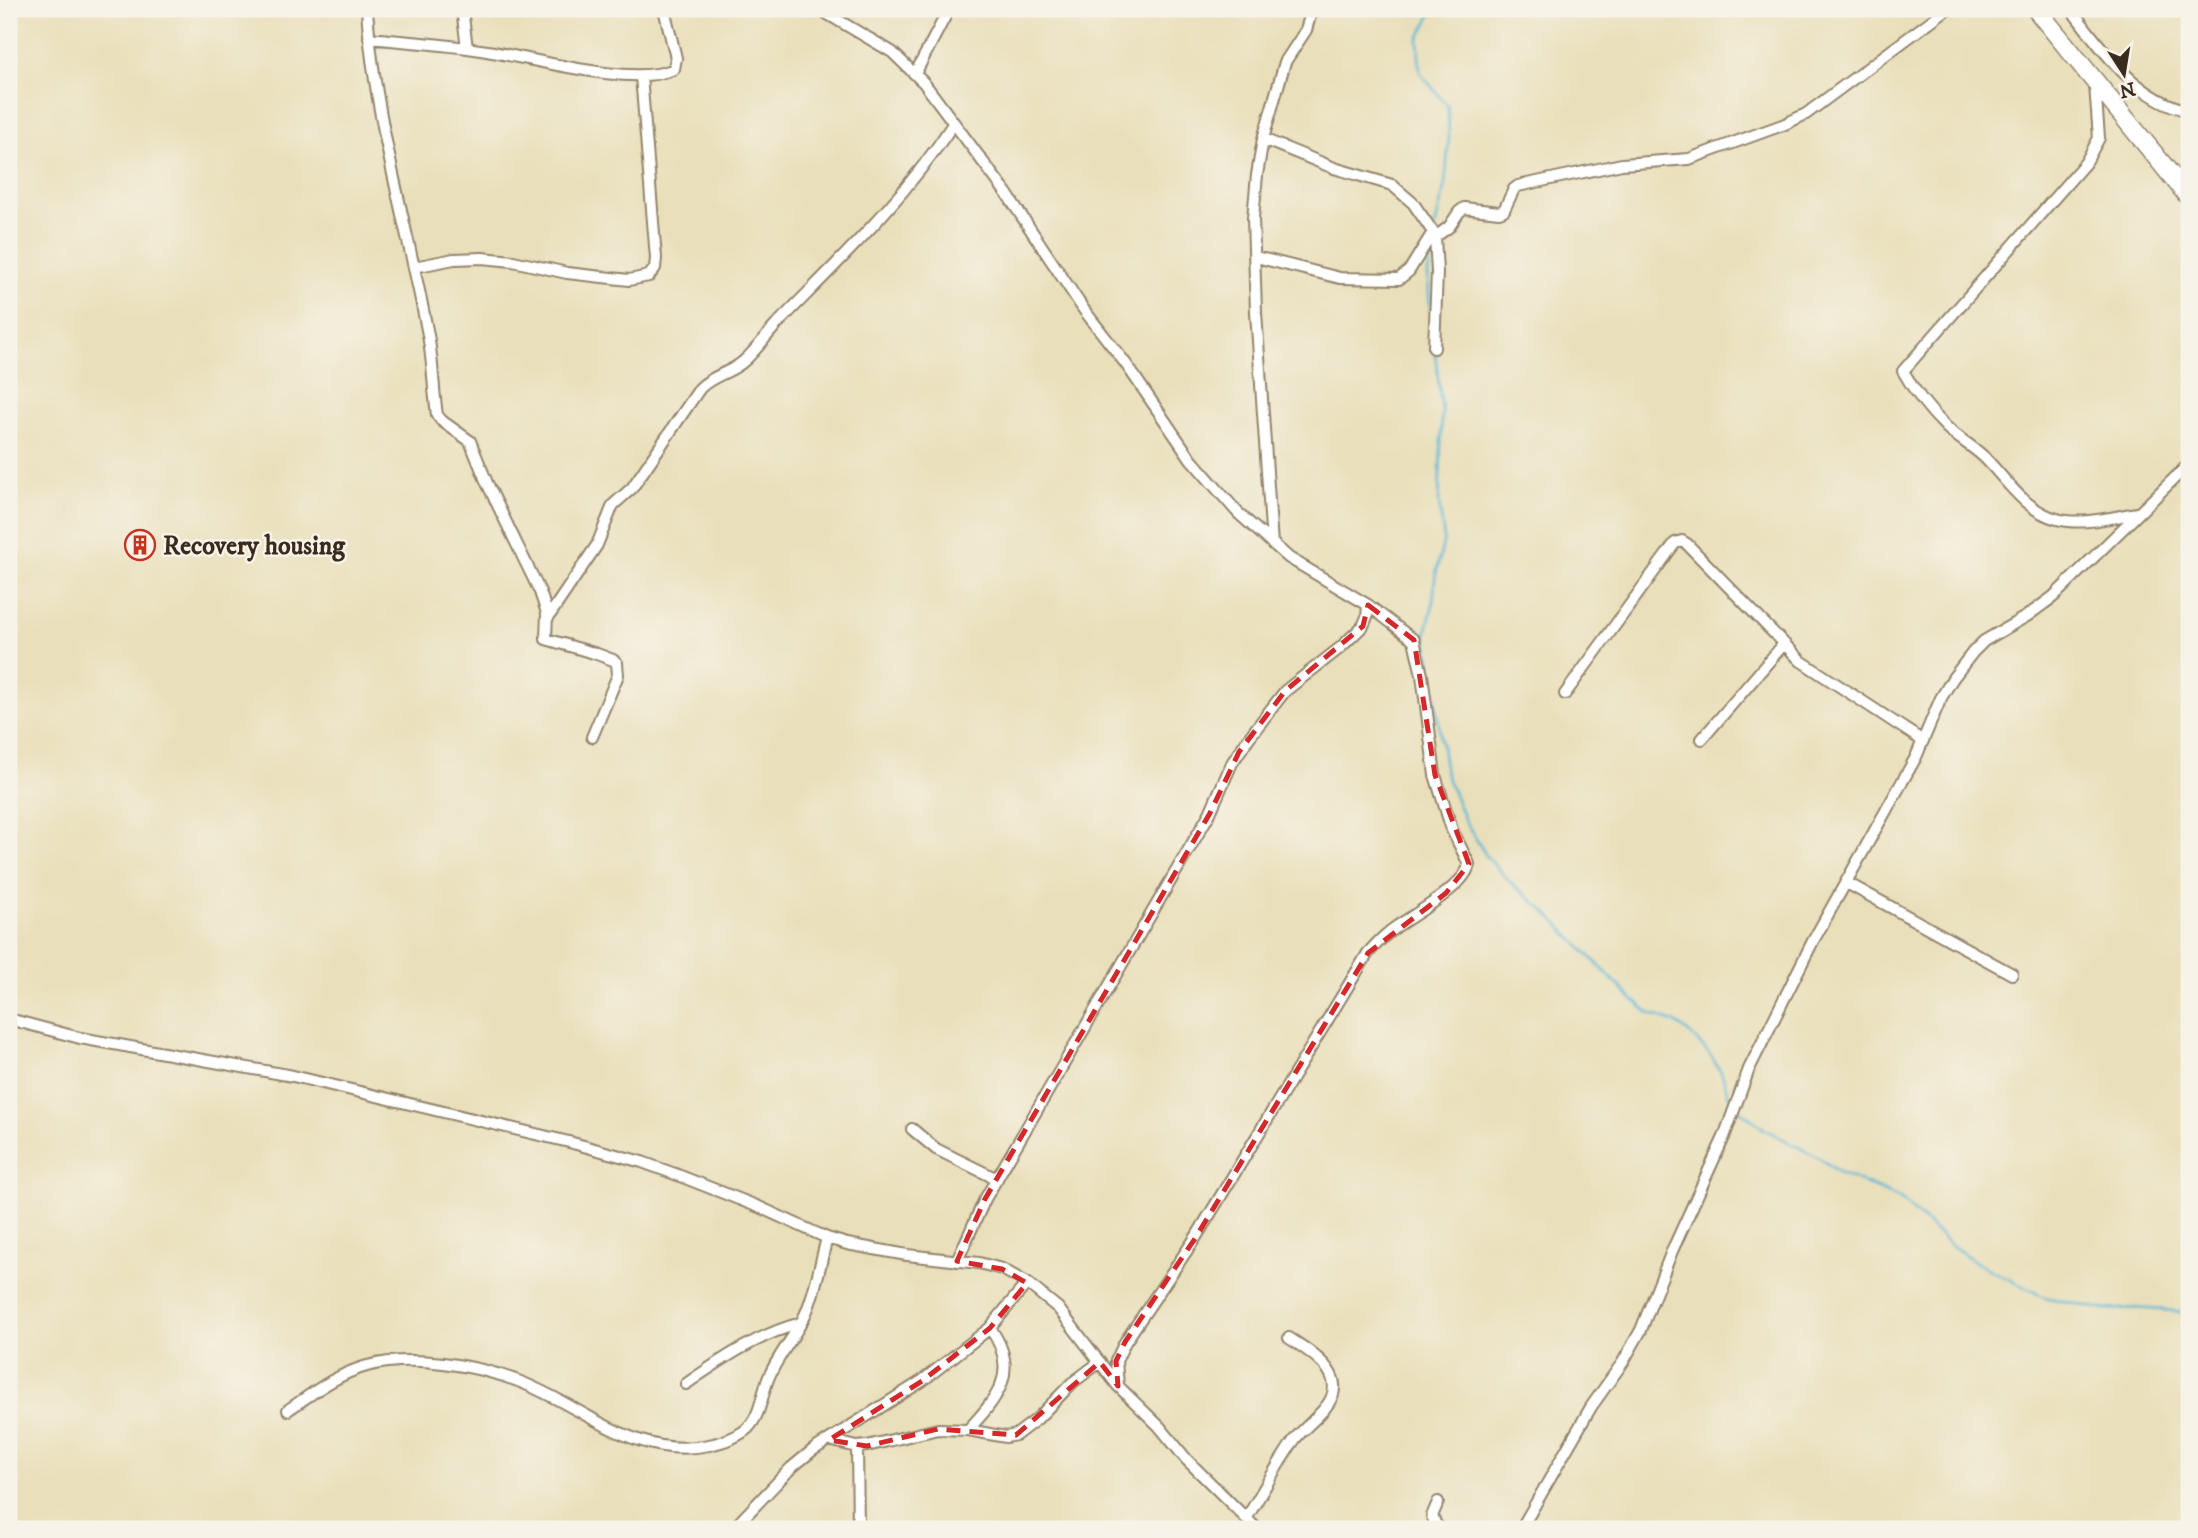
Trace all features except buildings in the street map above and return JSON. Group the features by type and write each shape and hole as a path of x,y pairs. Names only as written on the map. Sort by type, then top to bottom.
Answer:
{"highway":[{"path":"2036,9 2189,197"}],"street":[{"path":"367,9 369,38 428,337 437,415 470,441 487,483 540,592 547,619 545,637 548,641 597,654 617,663 618,675 592,737"},
{"path":"462,9 467,48"},
{"path":"369,38 467,48 577,69 641,75 667,73 676,65 676,58 663,9"},
{"path":"820,9 892,51 915,74 1007,194 1084,310 1191,459 1238,513 1272,544 1313,574 1368,604 1411,636 1422,675 1435,775 1452,830 1469,864 1468,869 1446,893 1395,928 1368,953 1196,1237 1125,1342 1116,1361 1118,1386"},
{"path":"915,74 949,9"},
{"path":"1272,544 1260,380 1254,208 1263,139 1285,62 1306,30 1312,9"},
{"path":"1256,257 1340,278 1399,279 1409,271 1434,235 1449,227 1464,208 1499,212 1504,210 1518,186 1622,164 1689,159 1785,124 1816,106 1947,9"},
{"path":"2071,9 2110,59 2133,81 2159,101 2189,111"},
{"path":"414,267 454,259 482,258 513,261 567,273 629,279 649,276 655,268 656,258 641,75"},
{"path":"2095,82 2099,138 2085,162 1903,372 1945,426 1984,457 2017,495 2036,510 2058,520 2080,521 2138,512"},
{"path":"547,619 597,545 613,505 632,488 701,388 713,376 744,362 904,192 953,124"},
{"path":"1263,139 1334,168 1396,187 1413,203 1434,235 1437,272 1434,348"},
{"path":"1521,1529 1584,1418 1623,1362 1641,1330 1672,1251 1724,1137 1749,1069 1813,941 1891,804 1941,698 1973,652 1984,641 2053,597 2189,464"},
{"path":"1565,694 1678,541 1687,544 1801,661 1923,741"},
{"path":"957,1261 997,1179 1210,813 1239,752 1285,691 1340,648 1363,626 1368,604"},
{"path":"1702,739 1783,645"},
{"path":"1847,883 2012,974"},
{"path":"9,1019 80,1038 293,1076 611,1153 715,1189 827,1238 907,1255 1002,1269 1027,1283 1058,1308 1118,1386 1159,1426 1187,1460 1257,1529"},
{"path":"912,1129 944,1154 997,1179"},
{"path":"288,1410 331,1380 368,1366 402,1362 448,1364 479,1368 520,1381 625,1435 660,1447 698,1447 723,1442 738,1435 754,1420 769,1377 801,1323 827,1238"},
{"path":"733,1529 791,1468 829,1440 922,1381 990,1328 1027,1283"},
{"path":"686,1384 726,1357 769,1334 801,1323"},
{"path":"968,1430 991,1404 1005,1379 1002,1352 998,1339 990,1328"},
{"path":"1246,1519 1290,1446 1326,1407 1334,1388 1329,1369 1318,1357 1289,1338"},
{"path":"829,1440 857,1447 925,1430 968,1430 989,1435 1016,1435 1037,1419 1072,1383 1100,1362"},
{"path":"857,1447 858,1529"},
{"path":"1438,1502 1432,1516 1436,1525 1442,1529"}],"highlighted area":[{"path":"1368,605 1414,640 1435,775 1469,864 1446,893 1368,953 1196,1237 1125,1342 1116,1361 1118,1386 1100,1362 1016,1435 938,1429 867,1446 829,1440 922,1381 990,1328 1027,1283 1002,1269 957,1261 985,1199 1210,813 1239,752 1285,691 1363,626"}],"waterway":[{"path":"1434,9 1418,40 1420,73 1448,106 1449,137 1445,185 1435,227"},
{"path":"1430,311 1428,274 1431,255"},
{"path":"1435,352 1442,412 1439,503 1444,539 1426,634 1446,775 1465,821 1487,857 1632,999 1651,1014 1674,1022 1692,1035 1711,1056 1733,1101"},
{"path":"1739,1110 1766,1130 1821,1159 1840,1173 1899,1198 1951,1245 1979,1264 2044,1297 2106,1310 2137,1308 2189,1314"}],"place":[{"name":"Recovery housing","path":"140,545"}]}
